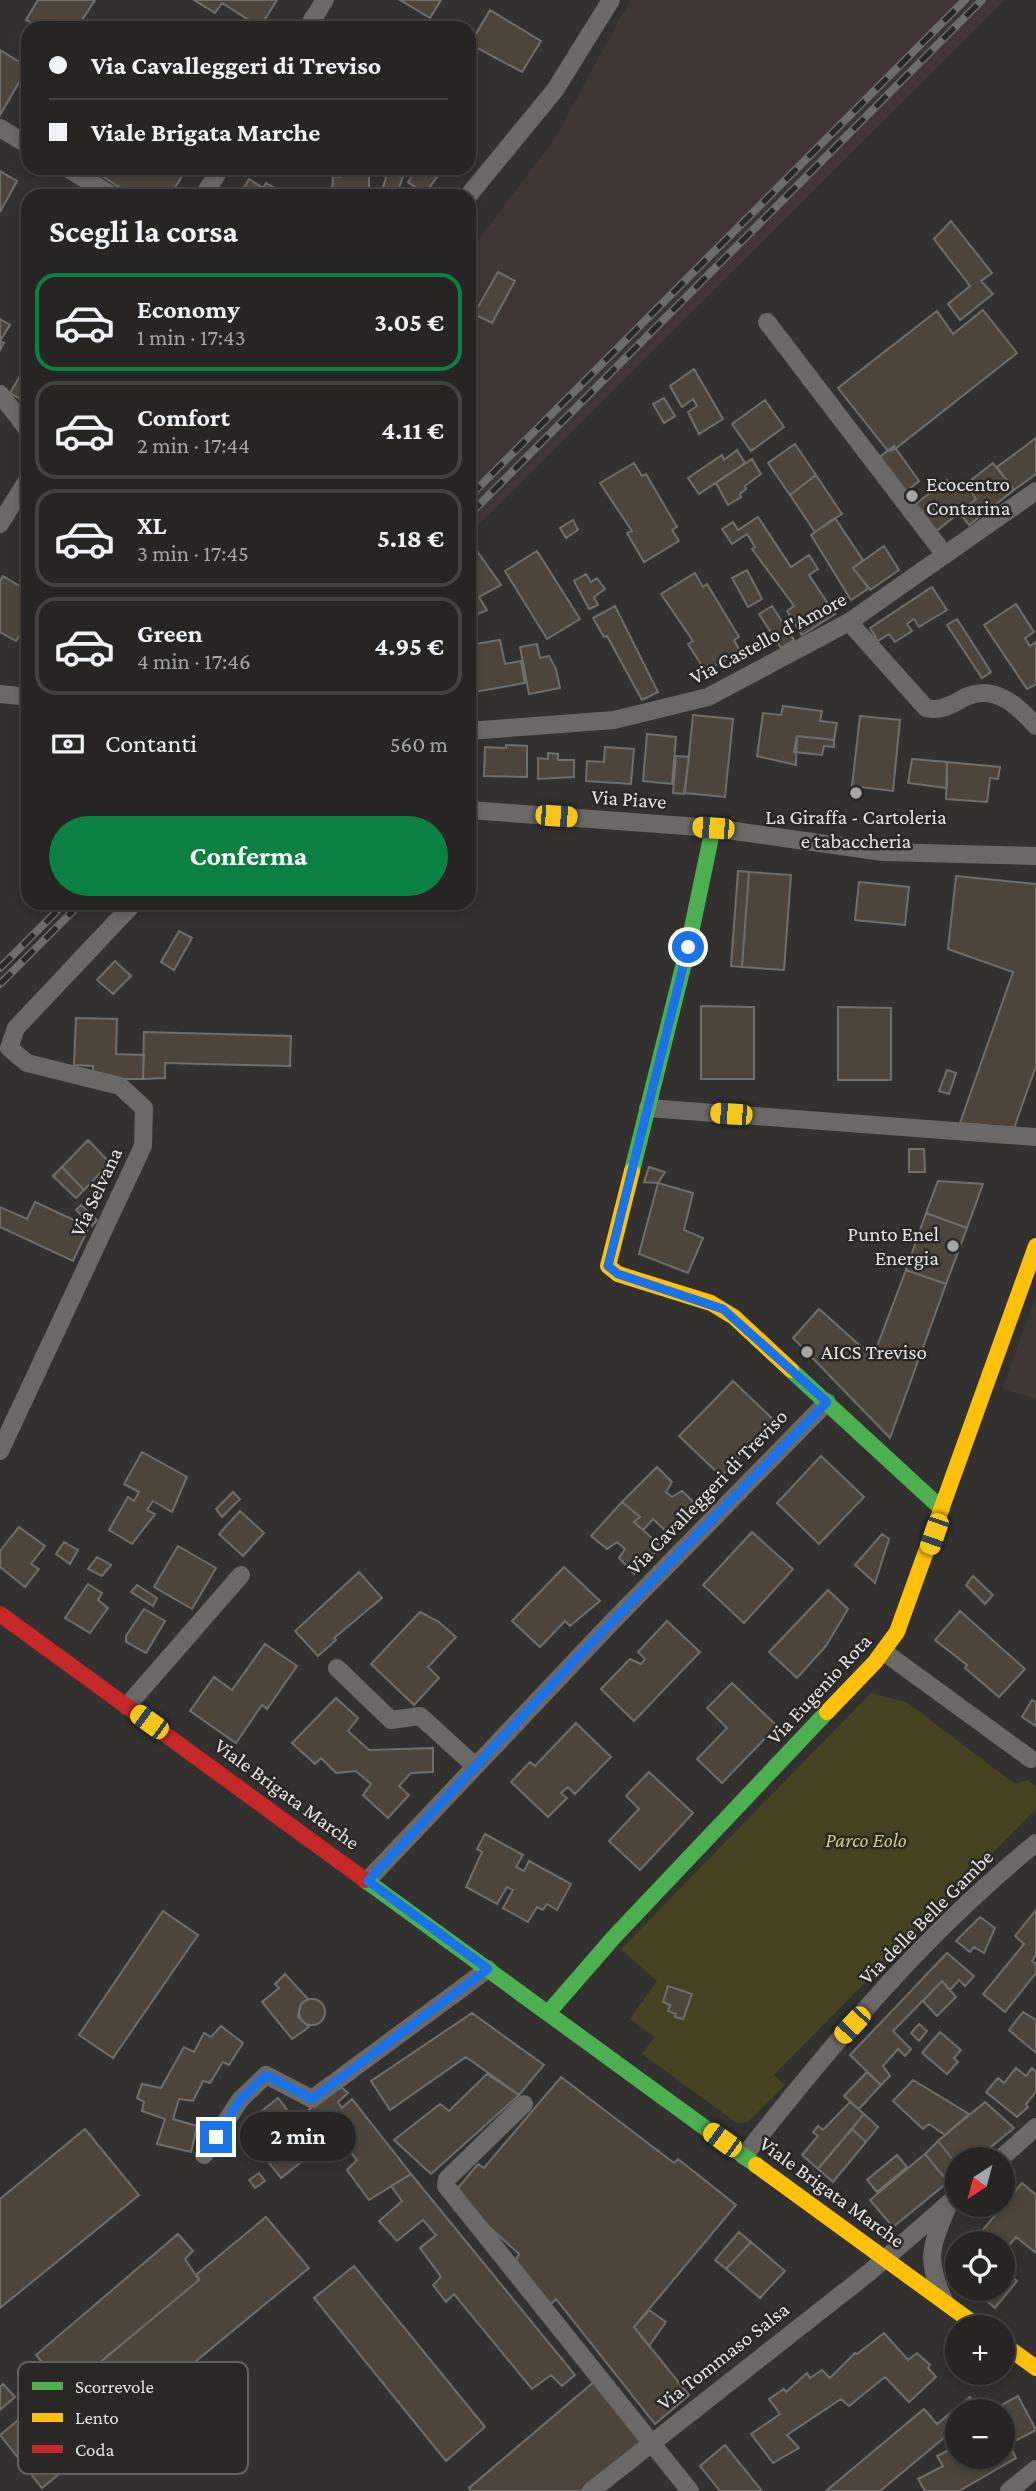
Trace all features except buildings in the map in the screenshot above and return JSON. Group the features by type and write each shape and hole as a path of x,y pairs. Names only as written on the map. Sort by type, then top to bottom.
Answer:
{"street":[{"path":"312,21 325,0"},
{"path":"474,189 555,90 611,0"},
{"path":"0,128 21,141"},
{"path":"78,175 102,189"},
{"path":"767,322 946,555"},
{"path":"0,394 21,421"},
{"path":"0,523 21,490"},
{"name":"Via Castello d'Amore","path":"476,730 614,720 694,702 734,686 849,622 1036,491"},
{"path":"849,622 926,708 936,710 970,695 993,693 1017,708 1036,726"},
{"path":"0,694 21,696"},
{"name":"Via Piave","path":"476,811 713,828 883,852 1036,856"},
{"path":"713,828 688,947 608,1266 618,1274 723,1309 942,1509"},
{"name":"Via Selvana","path":"0,1451 143,1146 144,1108 120,1086 27,1063 9,1048 16,1028 127,910"},
{"path":"648,1108 1036,1138"},
{"name":"Via Eugenio Rota","path":"548,2013 614,1937 884,1652 904,1619 1036,1246"},
{"name":"Via Cavalleggeri di Treviso","path":"368,1881 474,1765 827,1402"},
{"path":"127,1706 241,1575"},
{"name":"Viale Brigata Marche","path":"0,1614 962,2315"},
{"path":"884,1652 1031,1759"},
{"path":"337,1668 391,1720 420,1716 474,1765"},
{"name":"Via delle Belle Gambe","path":"744,2155 838,2040 924,1946 1036,1843"},
{"path":"204,2155 240,2100 266,2075 312,2099 488,1969"},
{"path":"524,2104 447,2179 446,2186 690,2491"},
{"path":"1014,2147 1036,2127"},
{"name":"Via Tommaso Salsa","path":"591,2491 885,2259 945,2207"},
{"path":"946,2217 930,2256 934,2277 946,2303"},
{"path":"1015,2353 1036,2368"},
{"path":"1010,2491 1036,2469"}],"shaded area":[{"path":"630,0 1005,0 476,527 476,243 555,138"},
{"path":"1036,1296 1036,1399 1002,1389"}],"green space":[{"name":"Parco Eolo","path":"871,1693 906,1702 1015,1784 1028,1780 1036,1787 1036,1809 774,2075 785,2085 748,2122 737,2123 642,2054 655,2037 630,2019 657,1981 621,1949"}],"railway":[{"path":"476,490 965,0"},
{"path":"476,508 982,0"},
{"path":"0,968 58,910"},
{"path":"0,984 74,910"}],"traffic: fast":[{"path":"632,1171 688,947 713,828"},
{"path":"791,1370 942,1509"},
{"path":"548,2013 614,1937 827,1712"},
{"path":"365,1880 756,2165"}],"traffic: slow":[{"path":"632,1171 608,1266 618,1274 711,1303 734,1317 791,1370"},
{"path":"827,1712 875,1662 897,1632 1036,1246"},
{"path":"756,2165 962,2315"},
{"path":"1015,2353 1036,2368"}],"traffic: jam":[{"path":"0,1614 365,1880"}],"place":[{"name":"Ecocentro Contarina","path":"912,496"},
{"name":"La Giraffa - Cartoleria e tabaccheria","path":"856,793"},
{"name":"Punto Enel Energia","path":"953,1246"},
{"name":"AICS Treviso","path":"807,1352"}],"route":[{"path":"216,2137 240,2100 266,2075 312,2099 488,1969 368,1881 474,1765 827,1402 723,1309 618,1274 608,1266 688,947"}]}
